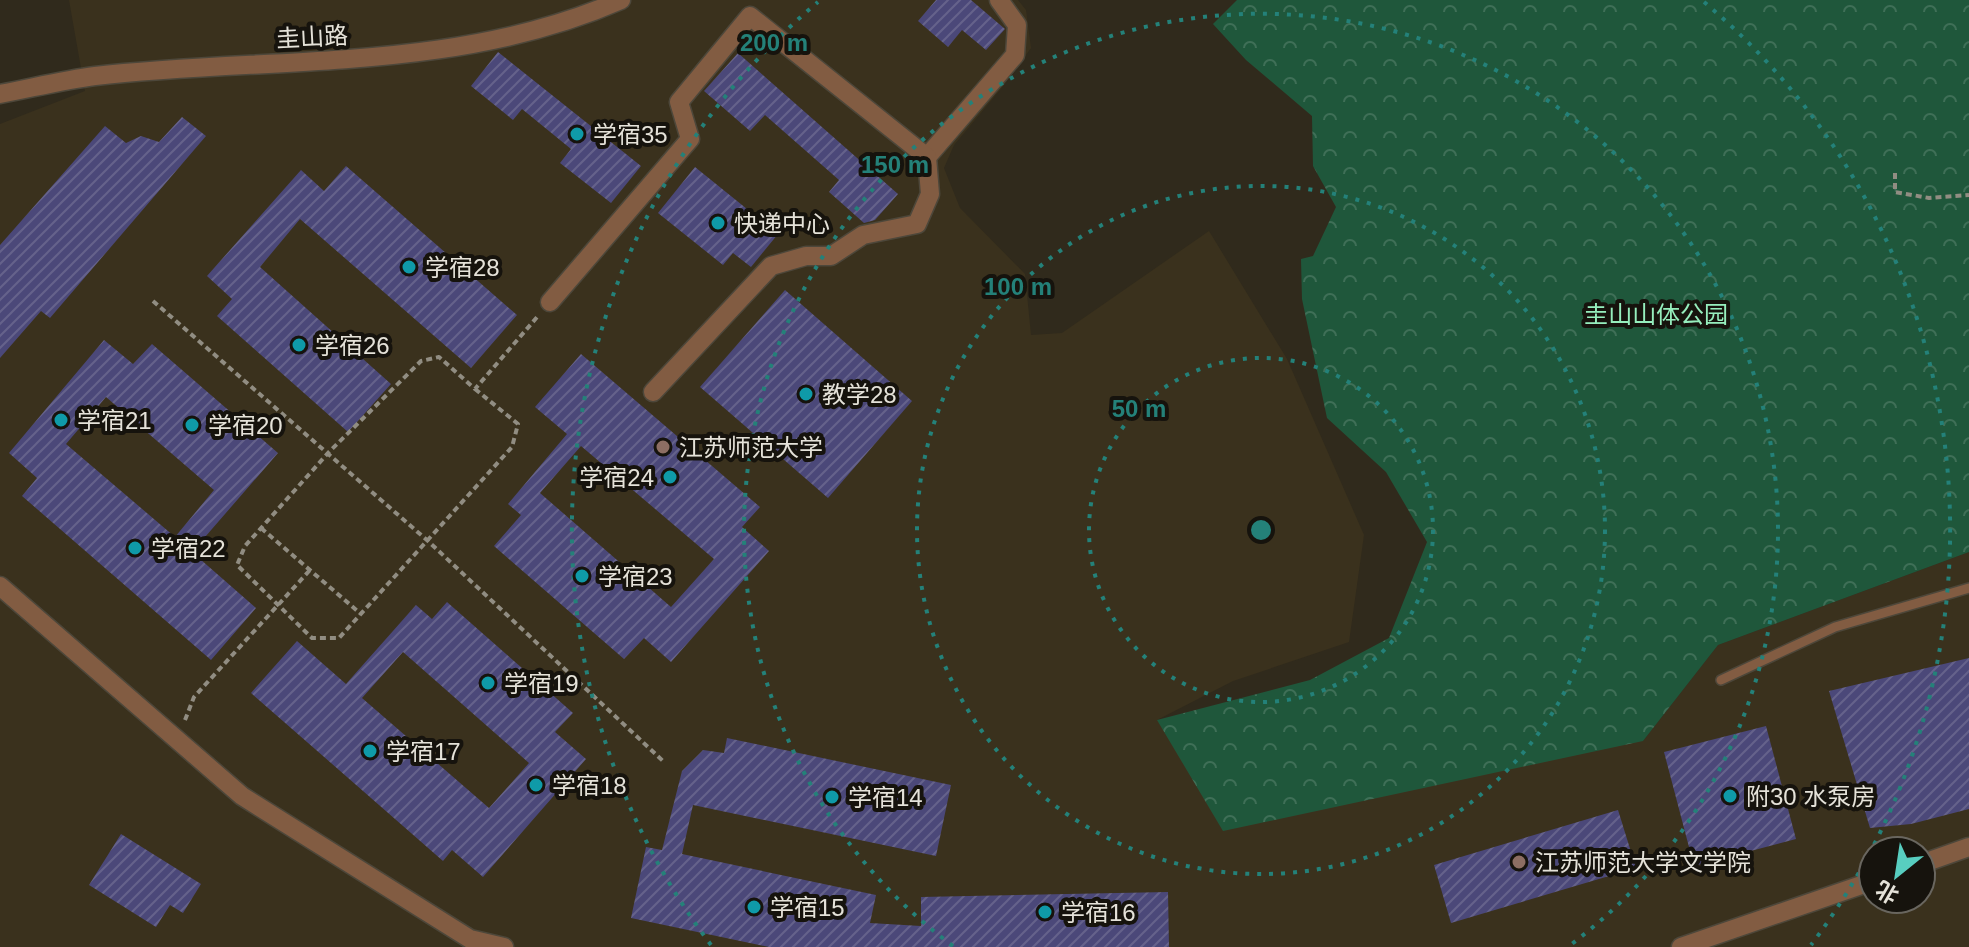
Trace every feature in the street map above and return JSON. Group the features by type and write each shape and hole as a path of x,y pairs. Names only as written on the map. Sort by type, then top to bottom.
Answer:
{"street":[{"name":"圭山路","path":"0,94 93,77 382,58 503,40 621,0"},
{"path":"653,392 771,266 806,256 831,256 863,235 917,224 930,194 927,157 1015,55 1017,25 999,0"},
{"path":"550,302 690,139 679,102 750,16 927,157"},
{"path":"0,586 242,796 470,939 504,947"},
{"path":"1937,858 1969,847"},
{"path":"1681,947 1857,886"}],"lane":[{"path":"1721,680 1835,627 1969,588"}],"path":[{"path":"1895,173 1895,192 1929,198 1969,195"},
{"path":"153,301 428,541 664,762"},
{"path":"475,389 550,302"},
{"path":"439,357 475,389 518,424 512,447 339,638 312,638 237,565 245,546 329,452 421,361 439,357"},
{"path":"261,528 361,614"},
{"path":"176,740 194,697 310,570"}],"shaded area":[{"name":"江苏师范大学","path":"69,0 1018,0 1026,10 1031,48 954,145 944,168 960,208 1025,274 1031,335 1062,333 1209,231 1287,359 1364,535 1349,642 1233,681 1157,720 1643,741 1718,645 1969,552 1969,947 0,947 0,124 85,91"}],"green space":[{"name":"圭山山体公园","path":"1237,0 1969,0 1969,552 1718,645 1643,741 1223,831 1157,720 1310,680 1389,638 1427,542 1386,472 1327,418 1302,299 1301,259 1313,256 1336,207 1313,166 1312,116 1246,60 1213,24"}],"building":[{"path":"936,0 971,0 1005,29 986,50 962,30 948,47 918,21"},
{"name":"学宿35","path":"498,52 641,166 611,203 560,163 571,149 522,109 513,120 471,86"},
{"path":"738,53 898,194 875,220 864,223 829,192 839,180 765,115 750,131 704,91"},
{"path":"182,117 206,136 50,318 41,311 0,358 0,245 105,126 126,143 141,136 159,142"},
{"path":"346,166 517,315 471,368 300,219 260,267 391,384 348,432 217,316 232,299 207,276 301,170 324,191"},
{"name":"快递中心","path":"695,167 778,234 751,267 733,253 723,265 658,213"},
{"name":"教学28","path":"785,290 912,401 828,498 700,387"},
{"path":"104,340 133,364 152,344 278,453 192,552 256,608 211,660 22,496 37,478 9,453","holes":["106,397 214,490 175,537 66,444"]},
{"path":"581,354 760,507 742,527 769,551 671,662 644,638 624,659 494,546 521,515 508,504 567,434 535,407","holes":["581,446 714,559 671,607 540,493"]},
{"path":"447,602 573,713 555,732 586,759 483,877 452,850 443,861 251,693 297,641 346,684 416,605 432,619","holes":["403,652 529,763 489,808 362,698"]},
{"path":"1969,658 1969,809 1911,824 1870,828 1829,691"},
{"name":"附30 水泵房","path":"1766,726 1796,839 1694,866 1664,752"},
{"path":"727,738 951,785 936,856 693,805 682,854 876,895 870,923 921,926 921,897 1168,892 1169,947 769,947 631,918 646,847 662,850 682,771 703,750 724,753"},
{"path":"1618,810 1636,868 1451,923 1434,865"},
{"path":"121,834 201,884 183,913 170,905 156,927 89,885"}],"place":[{"name":"学宿35","path":"577,134"},
{"name":"快递中心","path":"718,223"},
{"name":"学宿28","path":"409,267"},
{"name":"学宿26","path":"299,345"},
{"name":"教学28","path":"806,394"},
{"name":"学宿21","path":"61,420"},
{"name":"学宿20","path":"192,425"},
{"name":"江苏师范大学","path":"663,447"},
{"name":"学宿24","path":"670,477"},
{"name":"学宿22","path":"135,548"},
{"name":"学宿23","path":"582,576"},
{"name":"学宿19","path":"488,683"},
{"name":"学宿17","path":"370,751"},
{"name":"学宿18","path":"536,785"},
{"name":"附30 水泵房","path":"1730,796"},
{"name":"学宿14","path":"832,797"},
{"name":"江苏师范大学文学院","path":"1519,862"},
{"name":"学宿15","path":"754,907"},
{"name":"学宿16","path":"1045,912"}]}
